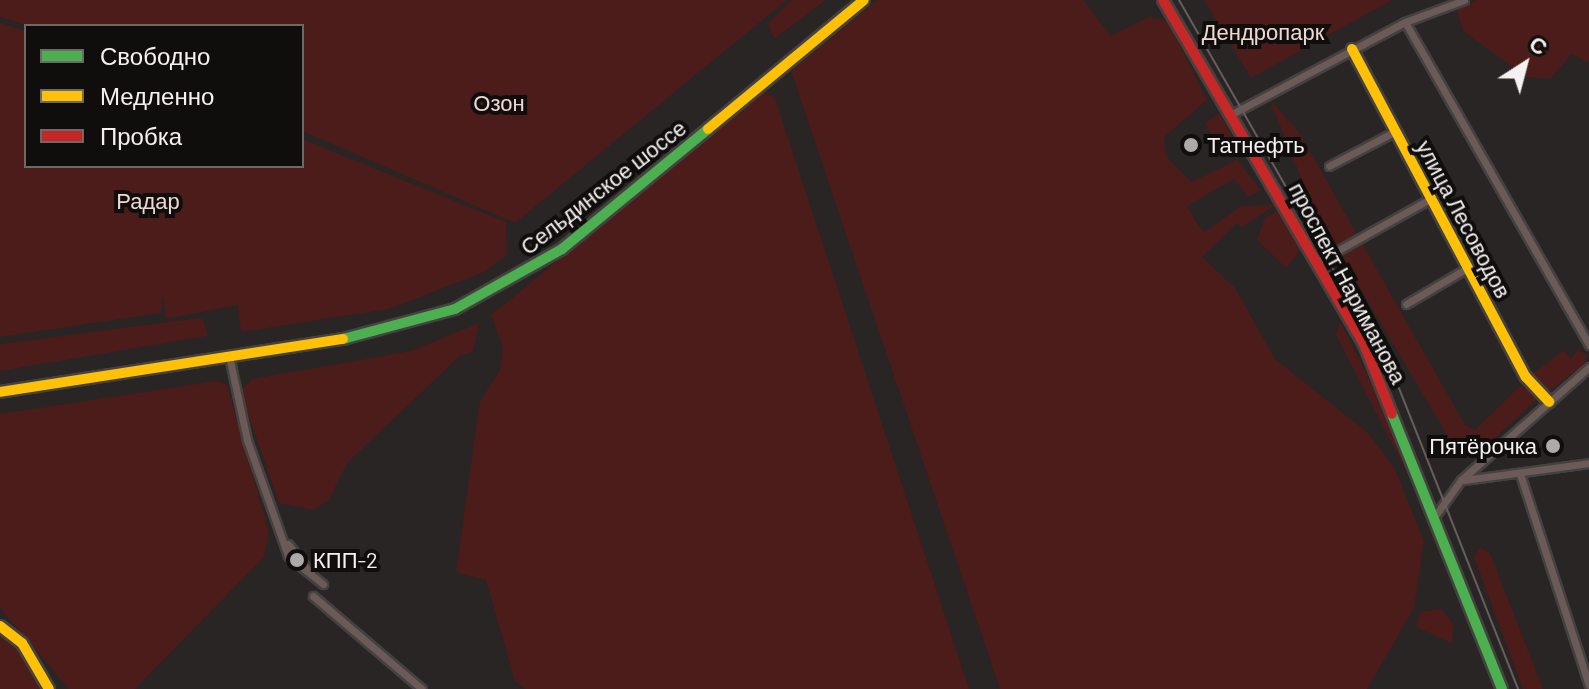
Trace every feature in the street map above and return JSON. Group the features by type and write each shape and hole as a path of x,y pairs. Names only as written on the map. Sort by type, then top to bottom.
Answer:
{"main road":[{"name":"Сельдинское шоссе","path":"0,392 379,333 521,277 615,209 864,0"},
{"name":"проспект Нариманова","path":"1163,0 1319,261 1384,388 1502,689"},
{"name":"улица Лесоводов","path":"1352,49 1526,377 1549,402"},
{"path":"0,626 22,643 49,689"}],"street":[{"path":"1230,115 1405,22 1464,0"},
{"path":"1405,22 1589,345"},
{"path":"1329,166 1394,132"},
{"path":"1319,261 1430,199"},
{"path":"1406,304 1467,268"},
{"path":"229,356 247,440 287,543 288,556 323,584"},
{"path":"1435,516 1461,480 1589,367"},
{"path":"1461,480 1589,463"},
{"path":"1520,474 1589,685"},
{"path":"313,596 422,689"}],"green space":[{"name":"Озон","path":"0,0 787,0 515,223 304,132 304,24 24,24 0,17"},
{"path":"792,0 826,0 774,39 768,23"},
{"path":"877,0 1083,0 1111,36 1149,17 1168,21 1207,100 1164,137 1167,157 1191,182 1237,160 1261,190 1248,197 1234,179 1187,206 1196,222 1204,232 1241,206 1276,205 1242,227 1237,223 1202,257 1235,288 1275,359 1367,432 1394,467 1424,541 1414,608 1367,689 1000,689 791,71"},
{"name":"Дендропарк","path":"1204,0 1392,0 1251,78"},
{"path":"1478,0 1589,0 1589,63 1572,54 1550,79 1527,77 1463,31 1457,10"},
{"name":"Радар","path":"0,23 24,30 24,168 304,168 304,140 506,222 507,255 484,272 389,309 241,332 238,305 166,319 163,295 161,313 0,337"},
{"path":"765,92 775,98 969,689 525,689 515,681 486,580 456,572 480,401 500,370 503,348 491,315"},
{"path":"1269,98 1299,132 1465,425 1475,430 1521,385 1539,397 1478,454 1450,440 1315,212"},
{"path":"1219,113 1234,139 1228,150 1217,146 1205,123"},
{"path":"1279,210 1302,248 1286,268 1257,240 1265,218"},
{"path":"203,319 208,336 0,371 0,344"},
{"path":"1340,322 1394,427 1413,484 1336,335"},
{"path":"479,323 473,352 461,355 347,463 329,500 314,510 279,503 240,391 253,379 411,351"},
{"path":"1578,349 1587,356 1583,365 1546,394 1531,375 1564,350 1571,359"},
{"path":"217,381 227,385 269,532 264,557 135,689 69,689 0,608 0,414"},
{"path":"1480,547 1490,553 1543,689 1523,689 1474,557"},
{"path":"1442,609 1454,625 1452,643 1416,627 1420,612"},
{"path":"0,631 13,638 45,689 0,689"}],"tram line":[{"path":"1179,0 1393,373 1518,689"}],"traffic: fast":[{"path":"343,339 455,309 562,249 708,129"},
{"path":"1392,414 1502,689"}],"traffic: slow":[{"path":"708,129 864,0"},
{"path":"1352,49 1526,377 1549,402"},
{"path":"0,392 343,339"},
{"path":"0,626 22,643 49,689"}],"traffic: jam":[{"path":"1163,0 1364,344 1392,414"}],"place":[{"name":"Татнефть","path":"1191,145"},
{"name":"Пятёрочка","path":"1553,446"},
{"name":"КПП-2","path":"297,560"}]}
